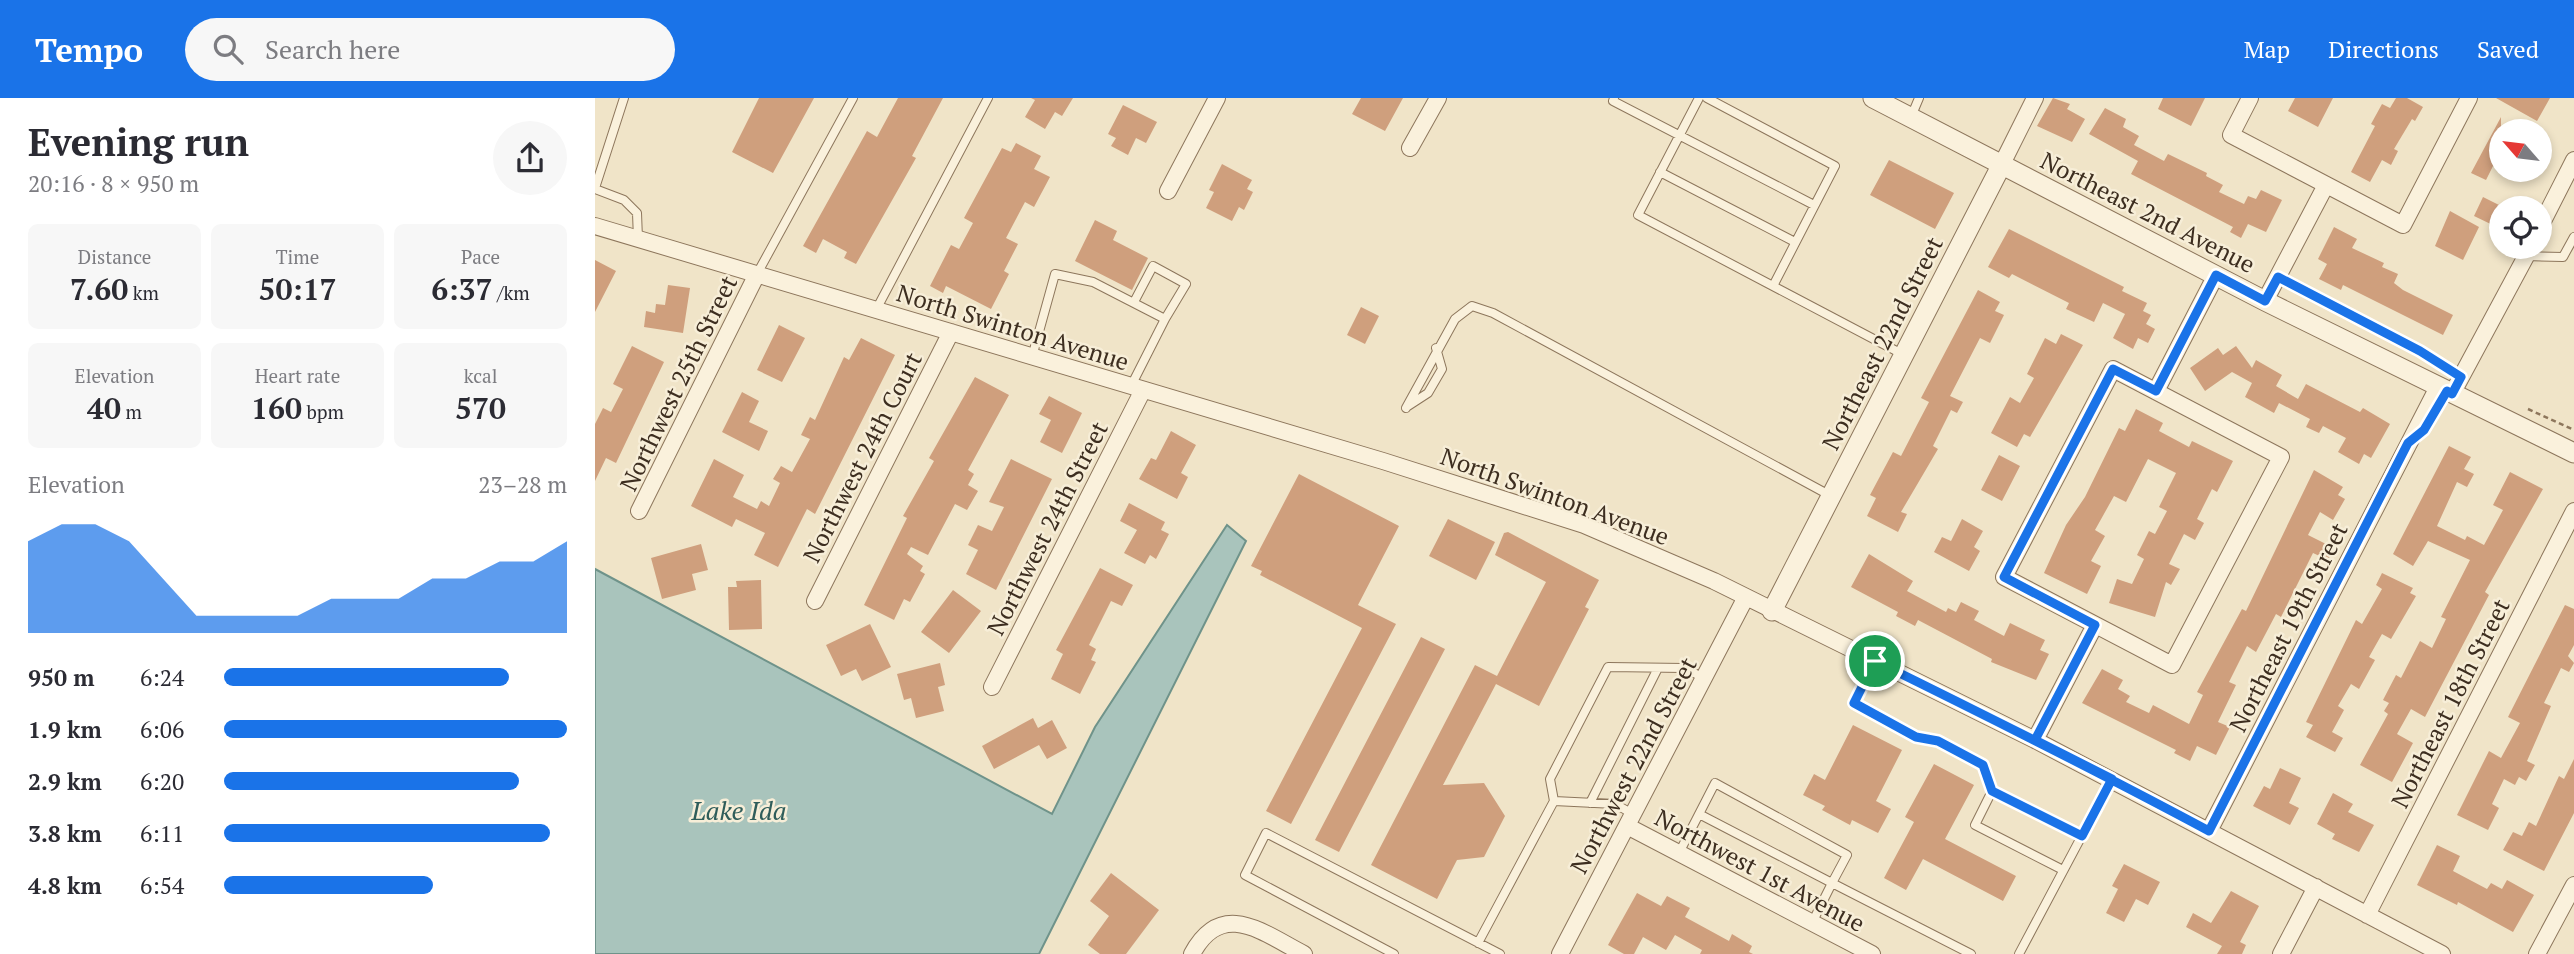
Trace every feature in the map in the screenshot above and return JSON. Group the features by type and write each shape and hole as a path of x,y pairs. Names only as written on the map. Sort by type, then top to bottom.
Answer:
{"street":[{"path":"1168,191 1217,98"},
{"path":"1410,148 1438,98"},
{"name":"Northeast 2nd Avenue","path":"1873,98 2265,301 2449,387 2574,453"},
{"name":"Northeast 22nd Street","path":"1772,611 2035,98"},
{"path":"2250,98 2231,135 2403,225 2469,98"},
{"path":"2552,203 2574,160"},
{"path":"2265,301 2326,185"},
{"name":"North Swinton Avenue","path":"595,226 1534,508 1650,551 2112,779 2442,954"},
{"name":"Northeast 19th Street","path":"2209,831 2408,443 2424,430 2523,259"},
{"name":"Northwest 25th Street","path":"639,511 757,274"},
{"path":"2156,391 2216,275"},
{"name":"Northwest 24th Court","path":"815,601 951,332"},
{"path":"2113,369 2281,457 2172,665 2095,625 2004,577 2113,369"},
{"name":"Northwest 24th Street","path":"992,687 1137,388"},
{"name":"Northeast 18th Street","path":"2367,915 2574,511"},
{"name":"Northwest 22nd Street","path":"1560,954 1746,597"},
{"path":"2035,740 2095,625"},
{"name":"Northwest 1st Avenue","path":"1630,820 1679,853 1872,954"},
{"path":"2537,954 2574,885"},
{"path":"2281,954 2316,887"},
{"path":"1192,954 1206,933 1228,923 1252,927 1304,954"}],"lane":[{"path":"624,98 595,188 624,201 637,213 638,239"},
{"path":"757,274 853,98"},
{"path":"876,310 988,98"},
{"path":"1614,98 1613,100 1814,205"},
{"path":"1699,98 1638,215 1904,355"},
{"path":"1707,98 1835,166 1773,286"},
{"path":"1911,117 1919,98"},
{"path":"1660,172 1795,242"},
{"path":"2552,255 2563,257 2574,237"},
{"path":"1134,302 1153,266 1186,284 1165,319 1137,388"},
{"path":"1032,357 1055,274 1093,282 1165,319"},
{"path":"1436,348 1442,369 1428,393 1406,408 1424,377 1436,348 1455,319 1472,306 1493,313 1831,496"},
{"path":"1875,661 1854,703 1916,737 1938,741 1983,765 1992,791 2082,836"},
{"path":"1478,943 1554,801 1550,779 1608,667 1684,668 1704,678"},
{"path":"1590,803 1658,668"},
{"path":"2019,954 2112,779"},
{"path":"1679,853 1715,783 1847,855 1812,923"},
{"path":"1992,791 1975,825 2063,870"},
{"path":"1554,801 1615,804 1630,820"},
{"path":"1699,814 1971,954"},
{"path":"1394,954 1245,875 1266,834 1500,954"}],"path":[{"path":"2278,277 2420,351 2449,387"},
{"path":"2524,407 2574,430"}],"water":[{"name":"Lake Ida","path":"1227,525 1246,541 1039,954 595,954 595,569 1052,814 1095,727"}],"building":[{"path":"759,98 814,98 773,173 732,152"},
{"path":"898,98 943,98 912,156 916,158 856,264 844,258 847,252 823,239 816,253 803,246 867,131 877,137"},
{"path":"1031,98 1073,98 1062,116 1055,112 1045,129 1025,117 1035,100"},
{"path":"1361,98 1403,98 1385,131 1352,114"},
{"path":"2053,98 2070,104 2067,109 2085,119 2072,142 2037,126"},
{"path":"2163,98 2205,98 2191,126 2158,109"},
{"path":"2295,98 2333,98 2318,127 2288,111"},
{"path":"2396,98 2407,98 2423,107 2415,121 2412,119 2394,149 2398,151 2391,165 2382,160 2370,182 2351,172 2375,126 2371,124 2382,104 2390,108"},
{"path":"2496,98 2550,98 2538,119"},
{"path":"1123,105 1157,122 1146,143 1136,138 1128,155 1111,146 1116,138 1108,134"},
{"path":"2105,108 2126,119 2123,127 2139,136 2134,145 2164,161 2168,154 2207,173 2206,176 2223,185 2219,192 2244,204 2248,196 2256,199 2261,190 2282,200 2266,232 2248,224 2241,238 2230,232 2233,227 2131,174 2138,161 2089,134"},
{"path":"2489,139 2489,174 2486,180 2471,173"},
{"path":"1016,143 1041,156 1034,169 1050,177 1034,207 1025,202 1006,238 1018,244 1004,271 1009,274 991,309 946,286 943,293 930,286 951,245 959,249 973,223 964,218 1002,148 1011,152"},
{"path":"1889,160 1954,193 1935,229 1870,195"},
{"path":"1222,164 1252,180 1247,189 1253,192 1244,210 1239,207 1232,221 1206,208 1214,192 1209,190"},
{"path":"2483,197 2489,200 2489,223 2474,216"},
{"path":"2450,211 2479,227 2463,260 2435,246"},
{"path":"1095,220 1117,231 1113,240 1148,258 1132,290 1075,261"},
{"path":"2334,227 2357,239 2352,248 2384,263 2382,267 2398,274 2394,283 2403,290 2453,315 2443,335 2343,285 2341,290 2319,279 2327,264 2318,259"},
{"path":"2009,229 2124,287 2122,291 2147,303 2143,311 2151,315 2146,324 2155,329 2148,343 2138,338 2133,349 2113,338 2125,314 2103,303 2094,322 2066,309 2069,303 2012,274 2009,278 1988,267"},
{"path":"595,260 616,271 595,312"},
{"path":"668,285 690,288 683,333 644,327 646,311 655,313 656,304 665,305"},
{"path":"1978,290 2000,302 1995,311 2004,315 1990,343 1980,338 1950,396 1963,402 1957,413 1951,410 1933,446 1938,449 1901,512 1907,514 1898,532 1867,516 1876,498 1870,495 1893,452 1901,456 1929,402 1921,398"},
{"path":"1361,307 1379,316 1365,344 1347,335"},
{"path":"779,325 805,338 782,382 757,370"},
{"path":"2061,334 2083,345 2030,437 2024,434 2017,447 1991,433 2010,397 2020,403 2034,378 2027,374 2045,338 2056,344"},
{"path":"861,338 895,355 815,514 807,509 778,567 754,555 765,533 736,519 732,527 691,506 714,459 744,475 733,497 757,509 761,501 769,506 780,483 773,479 781,466 792,472 810,439 801,435 810,417 815,420 844,357 849,360"},
{"path":"632,346 664,362 616,463 606,458 595,481 595,424 603,408 611,412 623,389 613,384"},
{"path":"2236,346 2252,368 2256,360 2282,375 2276,386 2298,399 2306,384 2360,412 2363,408 2390,424 2371,458 2364,454 2359,464 2338,452 2346,438 2323,426 2319,433 2306,427 2310,419 2279,403 2274,413 2245,397 2252,383 2232,372 2205,391 2190,368 2218,348 2223,355"},
{"path":"975,377 1009,395 968,470 974,474 968,485 978,491 967,510 955,504 928,555 911,547 907,554 923,566 920,571 925,574 910,602 904,599 894,620 864,605 907,518 903,516 934,461 929,458"},
{"path":"742,392 759,401 749,422 768,431 759,451 722,432"},
{"path":"1049,396 1082,413 1062,453 1040,442 1051,420 1039,414"},
{"path":"2136,409 2163,423 2159,431 2189,447 2192,441 2233,461 2217,492 2212,489 2197,519 2204,523 2195,540 2184,534 2169,564 2180,569 2171,585 2166,582 2155,617 2109,603 2117,579 2132,584 2144,559 2137,555 2149,531 2155,534 2167,511 2159,507 2176,473 2148,459 2126,502 2114,496 2095,530 2105,536 2091,561 2101,566 2087,594 2044,573 2066,525 2085,497 2119,428 2125,431"},
{"path":"1171,431 1196,445 1181,473 1188,477 1177,499 1139,479 1151,458 1156,460"},
{"path":"2449,446 2471,457 2464,469 2474,474 2467,487 2457,482 2437,526 2465,540 2467,536 2484,545 2503,510 2493,505 2510,472 2543,489 2485,592 2489,595 2425,717 2411,709 2397,734 2413,743 2392,782 2360,765 2388,714 2384,711 2389,703 2383,700 2396,675 2401,678 2420,641 2432,648 2446,619 2441,617 2470,560 2428,541 2413,566 2393,554"},
{"path":"1999,455 2020,466 2002,501 1981,490"},
{"path":"1011,459 1052,479 996,590 966,574 978,550 968,545 978,525 992,531 1004,507 989,502"},
{"path":"2314,470 2343,487 2338,495 2345,499 2333,520 2320,512 2308,535 2334,548 2328,560 2313,553 2281,617 2276,614 2256,652 2247,646 2229,682 2236,685 2218,722 2230,727 2216,755 2197,746 2190,761 2174,753 2176,750 2082,703 2102,669 2123,680 2118,689 2130,696 2126,702 2149,713 2153,705 2189,724 2203,695 2197,692 2242,609 2246,611"},
{"path":"1299,474 1399,526 1358,605 1396,624 1291,824 1266,811 1362,628 1260,575 1262,571 1251,566"},
{"path":"1129,503 1165,522 1161,530 1169,534 1156,559 1150,555 1145,564 1124,553 1137,530 1120,521"},
{"path":"1448,519 1495,542 1476,580 1429,556"},
{"path":"1962,519 1983,531 1974,547 1980,551 1969,571 1934,552 1942,537 1951,541"},
{"path":"1508,532 1599,580 1585,607 1589,609 1539,706 1496,684 1443,785 1484,783 1505,816 1484,857 1457,860 1437,899 1371,865 1475,665 1497,676 1546,582 1495,555 1504,533"},
{"path":"701,544 708,570 692,574 696,590 662,599 651,558"},
{"path":"1869,554 1913,581 1907,591 1946,612 1948,608 1956,612 1961,602 1979,611 1974,620 2004,636 2010,623 2045,640 2040,650 2049,654 2036,680 1991,662 1992,659 1918,620 1915,626 1896,616 1898,612 1851,587"},
{"path":"1100,568 1133,585 1122,606 1111,601 1089,645 1096,649 1091,660 1096,662 1080,694 1051,679 1063,654 1056,650"},
{"path":"2382,573 2413,588 2410,593 2416,596 2391,639 2382,634 2369,657 2375,660 2359,689 2351,684 2338,706 2344,710 2332,732 2343,738 2335,752 2306,737 2313,725 2306,722 2356,620 2362,624 2382,589 2376,585"},
{"path":"761,580 762,629 729,630 728,587 737,587 736,581"},
{"path":"953,590 981,611 949,653 921,632"},
{"path":"2565,605 2574,609 2574,645 2568,656 2574,663 2569,672 2561,668 2544,703 2551,706 2527,761 2535,765 2526,781 2519,777 2515,785 2504,779 2492,804 2499,808 2488,830 2457,815 2489,751 2501,758 2520,723 2508,717"},
{"path":"870,624 891,667 862,681 856,669 841,676 826,645"},
{"path":"1421,637 1445,649 1339,852 1315,840"},
{"path":"940,663 945,685 938,687 944,711 916,718 911,698 904,700 897,674"},
{"path":"1033,718 1038,728 1052,720 1067,748 1047,759 1039,745 994,769 982,746"},
{"path":"1853,725 1902,750 1876,801 1891,809 1878,833 1852,820 1850,825 1822,810 1825,806 1803,795 1814,774 1825,780"},
{"path":"2574,759 2574,813 2544,871 2503,850 2513,832 2522,836 2529,822 2536,826 2559,776 2564,779"},
{"path":"1934,764 1974,785 1945,839 2016,876 2003,901 1923,859 1906,890 1884,878 1914,822 1905,817"},
{"path":"2280,768 2301,778 2289,803 2299,808 2290,825 2253,806 2264,786 2270,789"},
{"path":"2333,793 2353,804 2348,812 2374,825 2359,852 2332,839 2335,834 2317,824"},
{"path":"2437,845 2460,856 2453,871 2487,889 2491,883 2502,889 2507,880 2534,895 2513,932 2458,902 2457,905 2417,885"},
{"path":"2124,864 2160,882 2148,905 2136,899 2124,922 2106,913 2118,889 2112,886"},
{"path":"1111,873 1159,910 1126,954 1100,954 1088,945 1109,916 1090,901"},
{"path":"2231,891 2259,906 2240,942 2246,945 2242,954 2217,954 2222,946 2186,927 2193,913 2211,923"},
{"path":"1637,893 1661,906 1667,896 1690,908 1685,917 1729,941 1732,934 1752,946 1749,952 1753,954 1700,954 1702,950 1675,935 1666,950 1643,937 1634,954 1624,954 1608,945"}],"route":[{"path":"1875,661 1854,703 1916,737 1938,741 1983,765 1992,791 2082,836 2112,779 2035,740 2095,625 2004,577 2113,369 2156,391 2216,275 2265,301 2278,277 2420,351 2446,370 2461,377 2452,394 2447,391 2424,430 2408,443 2209,831 2112,779 1875,661"}]}
